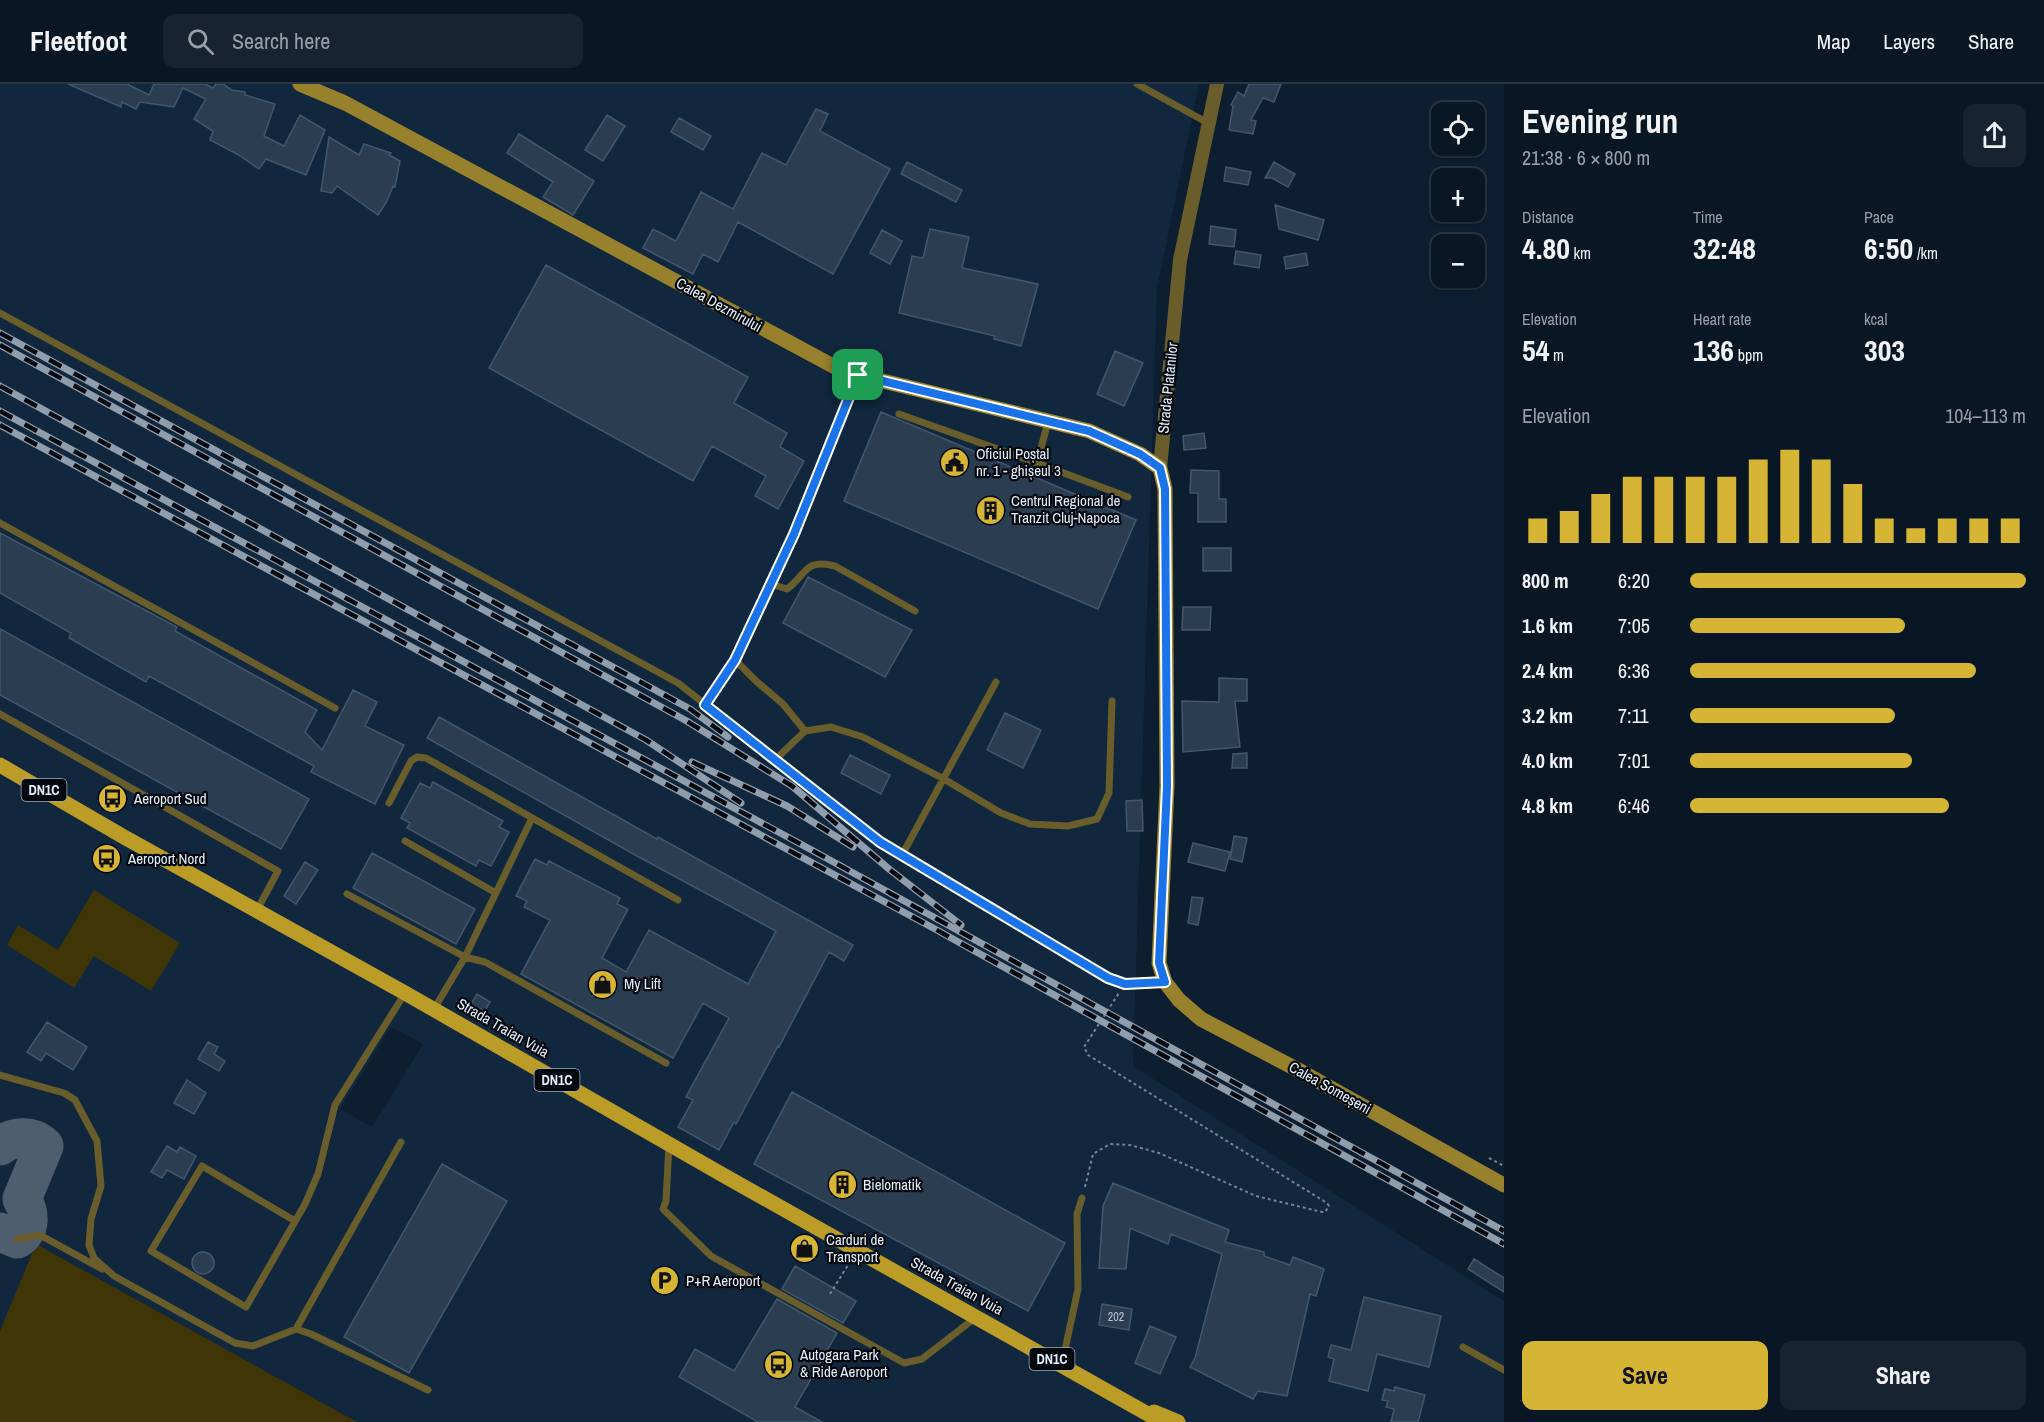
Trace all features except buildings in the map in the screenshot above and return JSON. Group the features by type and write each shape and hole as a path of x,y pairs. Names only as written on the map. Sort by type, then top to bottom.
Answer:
{"main road":[{"name":"Calea Dezmirului","path":"300,84 345,103 805,352 858,375 1089,431 1140,454 1160,468"},
{"name":"Strada Platanilor","path":"1160,468 1165,489 1167,786 1159,963 1165,982"},
{"name":"Strada Traian Vuia","path":"0,765 1162,1422"},
{"name":"Calea Someșeni","path":"1165,982 1179,1000 1201,1019 1302,1072 1504,1185"},
{"name":"Strada Traian Vuia","path":"1113,1395 1147,1422"},
{"name":"DN1C","path":"1113,1395 1178,1422"}],"street":[{"name":"Strada Platanilor","path":"1160,468 1180,260 1217,84"}],"lane":[{"path":"1137,84 1208,123"},
{"path":"0,313 678,683 880,842 1108,978 1125,984 1165,982"},
{"path":"705,705 735,660 771,585 858,375"},
{"path":"899,414 1037,462 1128,497"},
{"path":"1037,462 1048,422"},
{"path":"0,523 335,708"},
{"path":"771,585 787,589 811,564 822,562 835,566 915,611"},
{"path":"735,660 783,704 805,731"},
{"path":"902,855 996,682"},
{"path":"775,760 805,731 831,727 863,737 944,779 1001,813 1030,824 1068,826 1097,819 1109,793 1112,701"},
{"path":"0,714 278,872 256,911"},
{"path":"389,803 411,761 417,757 426,758 678,900"},
{"path":"434,1009 465,957 532,818"},
{"path":"405,842 496,893"},
{"path":"347,894 465,957 485,962 666,1063"},
{"path":"295,1221 202,1166 151,1251 246,1307 295,1221 318,1174 335,1105 405,993"},
{"path":"0,1075 64,1093 75,1100 97,1141 100,1161 101,1186 91,1219 89,1245 94,1258 114,1276"},
{"path":"17,1239 40,1235 235,1343 253,1346 296,1329 401,1142"},
{"path":"669,1144 666,1201 663,1209 711,1256 904,1363 922,1359 976,1317"},
{"path":"1062,1364 1078,1289 1077,1214 1082,1198"},
{"path":"296,1329 428,1390"},
{"path":"1463,1347 1504,1370"}],"path":[{"path":"1082,1198 1093,1154 1110,1144 1130,1145 1159,1152 1256,1196 1322,1212 1325,1212 1329,1206 1088,1055 1084,1047 1125,984"},
{"path":"830,1294 848,1265"}],"shaded area":[{"path":"0,84 1199,84 1157,289 1133,1066 1504,1301 1504,1422 0,1422","holes":["391,1027 423,1044 372,1127 340,1109"]},
{"path":"94,890 180,943 151,991 94,956 74,988 7,945 18,925 58,950"},
{"path":"36,1244 357,1422 0,1422 0,1331"}],"taxiway":[{"path":"0,1146 16,1138 28,1138 44,1146 22,1199 28,1215 25,1231 17,1239 0,1232"}],"railway":[{"path":"0,333 690,709 728,737"},
{"path":"0,345 685,720 792,786 889,869 961,925"},
{"path":"0,386 646,740 741,803"},
{"path":"0,411 808,848 1504,1231"},
{"path":"0,425 935,929 1504,1244"},
{"path":"692,762 787,806 853,847"}],"place":[{"name":"Oficiul Poștal nr. 1 - ghișeul 3","path":"955,463"},
{"name":"Centrul Regional de Tranzit Cluj-Napoca","path":"990,510"},
{"name":"Aeroport Sud","path":"113,799"},
{"name":"Aeroport Nord","path":"107,859"},
{"name":"My Lift","path":"603,984"},
{"name":"Bielomatik","path":"842,1185"},
{"name":"Carduri de Transport","path":"805,1249"},
{"name":"P+R Aeroport","path":"665,1281"},
{"name":"Autogara Park & Ride Aeroport","path":"779,1364"}],"route":[{"path":"858,375 1089,431 1140,454 1160,468 1165,489 1167,786 1158,935 1159,963 1165,982 1125,984 1108,978 880,842 705,705 735,660 794,534 858,375"}]}
